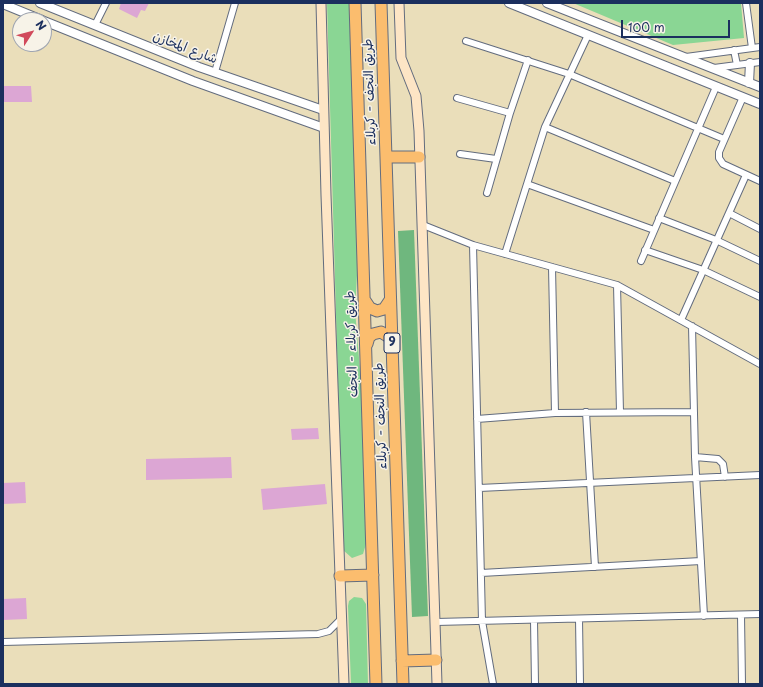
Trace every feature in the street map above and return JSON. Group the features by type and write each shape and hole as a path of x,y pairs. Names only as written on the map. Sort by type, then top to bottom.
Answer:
{"highway":[{"name":"طريق كربلاء - النجف","path":"355,3 376,684"},
{"name":"طريق النجف - كربلاء","path":"381,3 403,684"},
{"path":"386,157 419,157"},
{"path":"364,299 370,308 377,311 387,306 390,300"},
{"path":"366,345 369,337 377,332 386,334 392,345"},
{"path":"340,576 373,575"},
{"path":"402,662 436,660"}],"main road":[{"path":"321,3 323,110 344,684"},
{"path":"399,3 402,58 413,86 417,106 423,225 437,684"}],"street":[{"name":"شارع المخازن","path":"40,3 215,72 323,110"},
{"path":"95,25 106,3"},
{"path":"215,72 236,3"},
{"path":"509,3 760,104"},
{"path":"547,3 760,88"},
{"path":"746,3 752,48"},
{"name":"شارع المخازن","path":"3,4 23,12"},
{"name":"شارع المخازن","path":"52,24 193,81 324,128"},
{"path":"505,254 545,127 588,35"},
{"path":"466,41 569,74 697,129 724,139"},
{"path":"685,57 760,47"},
{"path":"734,50 737,65"},
{"path":"487,193 510,113 528,60"},
{"path":"712,69 760,62"},
{"path":"749,83 750,63"},
{"path":"246,100 252,96 252,85"},
{"path":"641,261 716,87"},
{"path":"262,106 261,98 268,91"},
{"path":"743,97 724,139 719,152 719,158 723,164 760,181"},
{"path":"458,98 510,113"},
{"path":"545,127 675,181"},
{"path":"460,154 496,160"},
{"path":"680,320 746,174"},
{"path":"527,184 654,230"},
{"path":"729,213 760,229"},
{"path":"659,218 716,240 760,261"},
{"path":"423,225 473,245 617,285 760,364"},
{"path":"473,245 482,621 493,684"},
{"path":"645,250 703,270 760,297"},
{"path":"552,267 555,413"},
{"path":"617,285 620,412"},
{"path":"692,326 695,457 704,616"},
{"path":"586,412 595,567"},
{"path":"477,419 555,413 694,412"},
{"path":"695,457 718,459 723,464 725,477"},
{"path":"479,488 590,482 760,476"},
{"path":"481,573 701,561"},
{"path":"436,622 760,614"},
{"path":"741,615 742,684"},
{"path":"3,642 318,634 329,631 342,618"},
{"path":"579,619 580,684"},
{"path":"534,620 535,684"}],"green space":[{"path":"327,3 349,3 358,258 355,310 361,382 366,544 363,554 352,558 343,550"},
{"path":"573,3 741,3 744,38 673,45"},
{"path":"414,230 428,616 412,617 398,231"},
{"path":"354,597 362,598 366,604 368,684 351,684 348,606 349,601"}],"building":[{"path":"121,3 149,3 145,11 141,10 137,18 119,9"},
{"path":"3,86 31,86 32,102 3,102"},
{"path":"318,428 319,439 292,440 291,429"},
{"path":"231,457 232,478 146,480 146,459"},
{"path":"25,482 26,503 3,504 3,483"},
{"path":"325,484 327,504 263,510 261,489"},
{"path":"26,598 27,619 3,620 3,599"}]}
